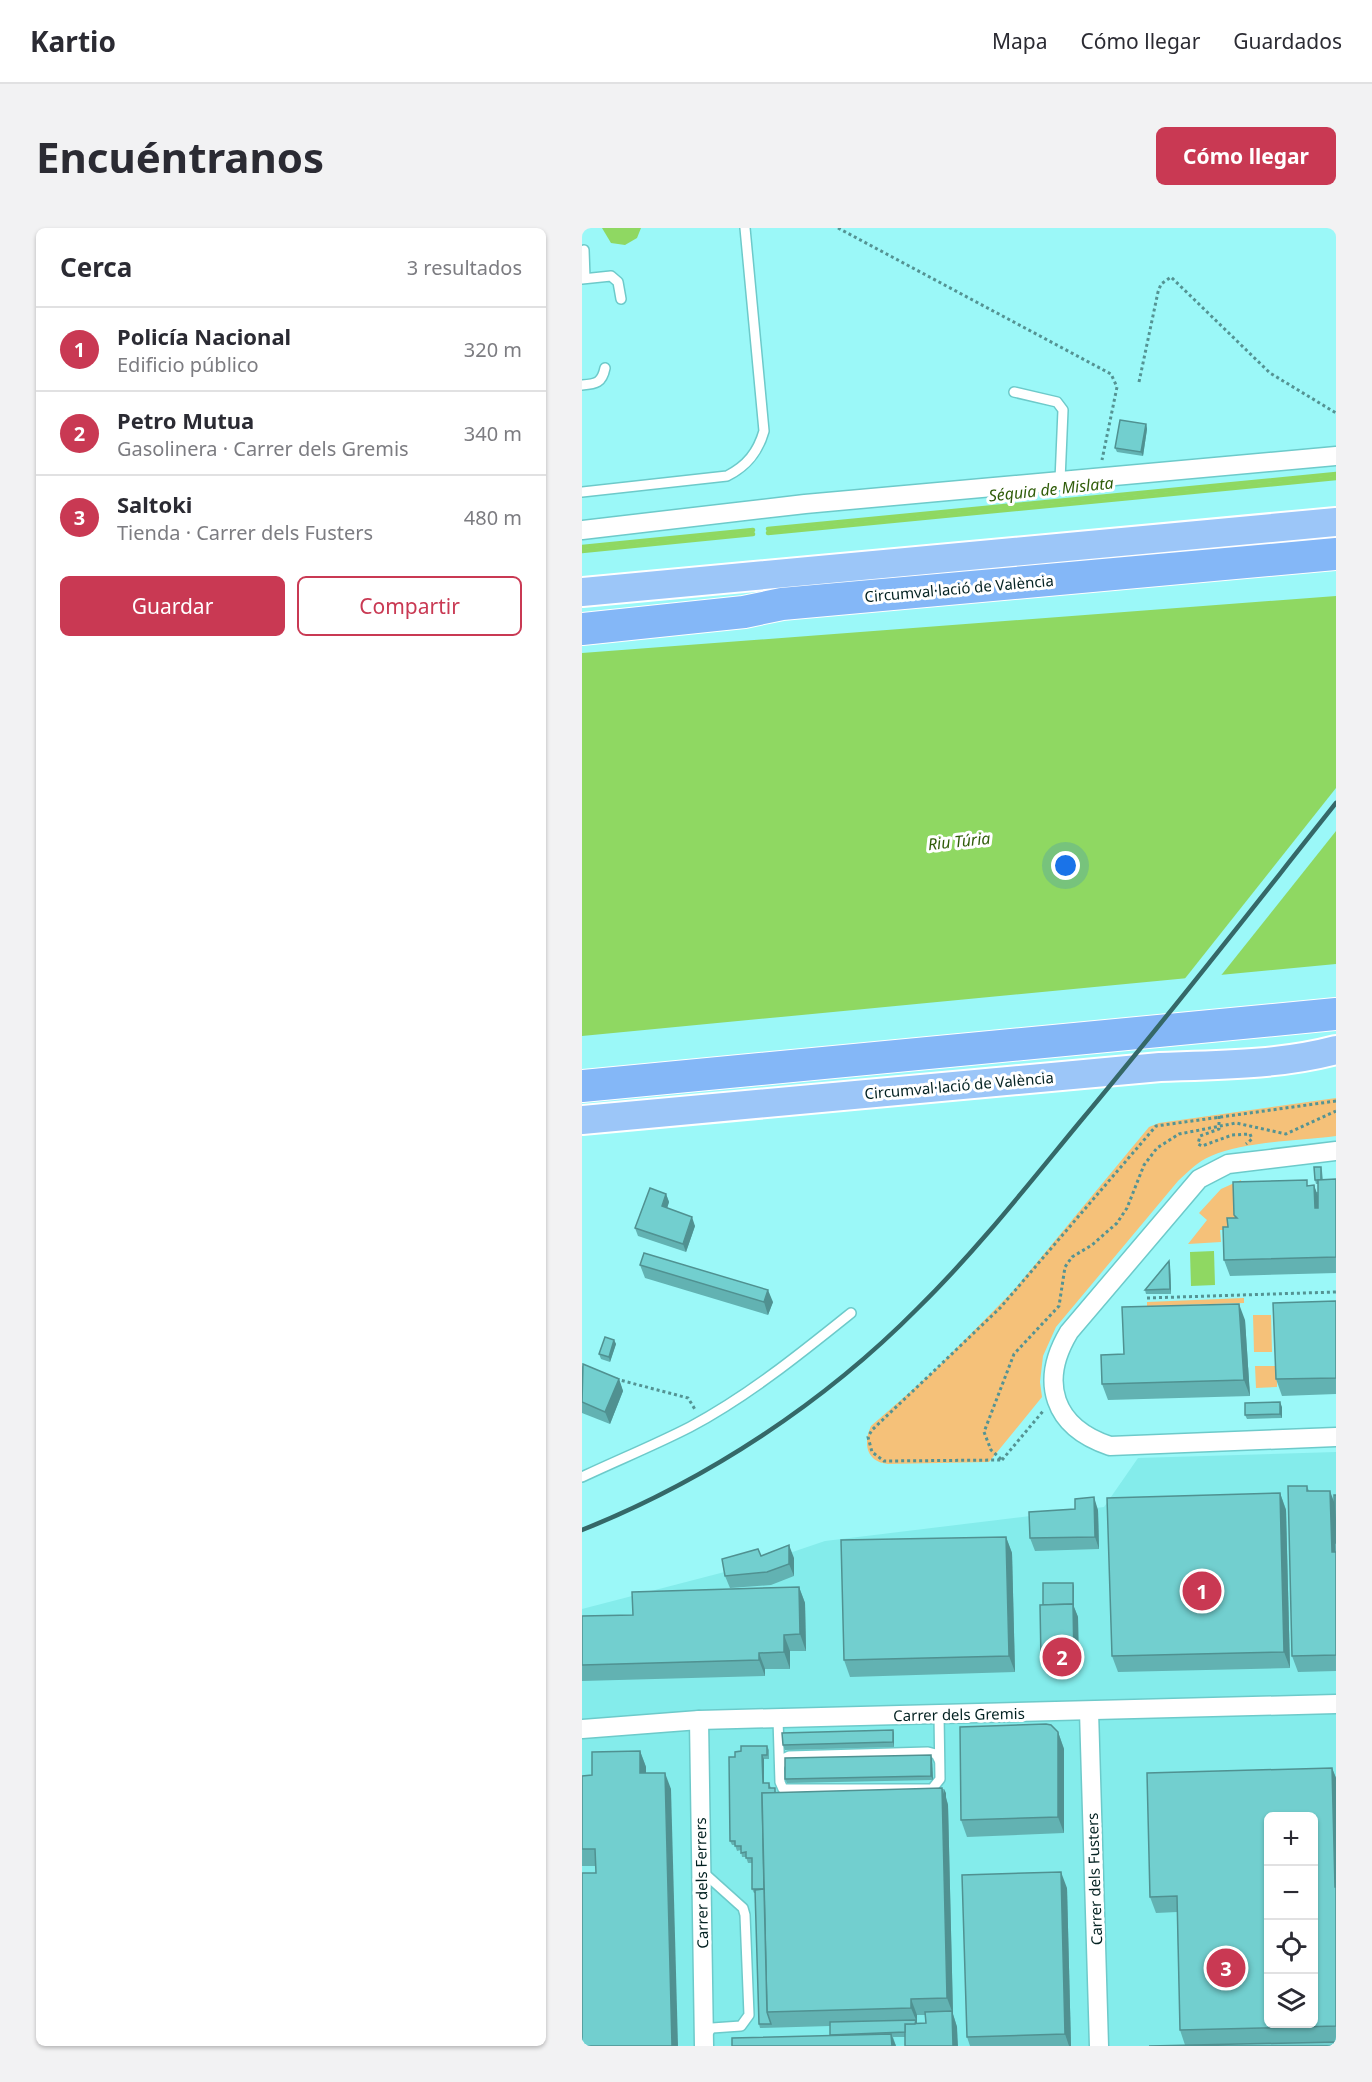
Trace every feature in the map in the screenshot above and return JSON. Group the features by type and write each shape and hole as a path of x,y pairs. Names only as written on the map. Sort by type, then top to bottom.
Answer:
{"highway":[{"name":"Circumval·lació de València","path":"582,592 1336,522"},
{"name":"Circumval·lació de València","path":"582,629 744,612 782,604 1336,554"},
{"path":"582,610 741,600 782,604"},
{"path":"582,1086 1336,1014"},
{"name":"Circumval·lació de València","path":"582,1120 1330,1054"}],"street":[{"path":"582,530 805,504 1336,456"},
{"path":"1336,1151 1228,1164 1199,1179 1069,1332 1056,1354 1052,1398 1064,1418 1084,1435 1110,1446 1336,1437"},
{"name":"Carrer dels Gremis","path":"582,1729 699,1720 1336,1704"},
{"name":"Carrer dels Fusters","path":"1089,1711 1099,2046"},
{"name":"Carrer dels Ferrers","path":"699,1720 704,2042"}],"lane":[{"path":"582,492 728,476 740,470 760,446 764,431 745,228"},
{"path":"584,250 584,278 611,276 618,282 621,299"},
{"path":"582,385 599,383 603,378 605,368"},
{"path":"1014,392 1057,402 1063,410 1060,480"},
{"path":"582,1477 702,1420 786,1365 851,1313"},
{"path":"778,1719 781,1786 792,1791 932,1789 940,1779 939,1715"},
{"path":"779,1767 783,1759 789,1756 905,1752 932,1752 940,1762"},
{"path":"701,1866 707,1878 742,1908 745,1915 749,2015 741,2026 712,2028 704,2042"}],"path":[{"path":"837,228 1111,374 1117,387 1104,440 1100,477"},
{"path":"1139,382 1158,292 1161,284 1172,277 1270,373 1336,412"},
{"path":"991,1460 884,1461 872,1452 868,1437 872,1430 1000,1308 1056,1247 1156,1126 1336,1101"},
{"path":"1219,1116 1219,1129 1200,1136 1198,1144 1202,1146 1232,1135 1245,1133 1252,1136 1251,1141 1242,1145"},
{"path":"1147,1298 1336,1292"},
{"path":"614,1379 688,1398 702,1420"},
{"path":"1002,1460 1052,1398"}],"shaded area":[{"path":"1336,1098 1336,1136 1256,1144 1225,1151 1202,1161 1178,1181 1056,1327 1043,1356 1040,1382 1042,1397 989,1462 888,1464 875,1460 871,1456 867,1439 871,1426 934,1371 1014,1290 1149,1127 1159,1123"},
{"path":"1241,1180 1243,1230 1220,1230 1221,1242 1188,1244 1207,1220 1199,1213 1221,1189"},
{"path":"1244,1298 1244,1303 1147,1306 1147,1302"},
{"path":"1253,1315 1271,1315 1272,1352 1254,1352"},
{"path":"1255,1366 1277,1366 1277,1387 1256,1388"},
{"path":"1336,1452 1336,2046 582,2046 582,1609 763,1562 825,1541 1104,1507 1138,1458"}],"water":[{"path":"602,228 641,228 637,238 625,245 611,243"},
{"name":"Riu Túria","path":"1336,596 1336,964 582,1036 582,653"},
{"path":"1214,1251 1215,1285 1191,1286 1190,1252"}],"pier":[{"path":"1336,788 1336,831 1219,978 1183,981"}],"building":[{"path":"1120,420 1146,424 1141,452 1115,448"},
{"path":"1314,1167 1321,1167 1321,1180 1315,1180"},
{"path":"1336,1179 1336,1257 1224,1260 1223,1227 1228,1227 1227,1218 1237,1218 1234,1215 1233,1182 1307,1180 1307,1186 1314,1185 1315,1208 1318,1208 1318,1180"},
{"path":"650,1188 666,1194 662,1206 692,1217 683,1244 635,1228"},
{"path":"644,1253 768,1290 764,1302 640,1265"},
{"path":"1169,1261 1170,1289 1145,1290"},
{"path":"1336,1301 1336,1378 1276,1379 1273,1303"},
{"path":"1239,1304 1244,1380 1102,1384 1101,1355 1124,1354 1122,1307"},
{"path":"605,1337 614,1340 609,1357 599,1354"},
{"path":"583,1364 619,1379 605,1412 582,1402"},
{"path":"1280,1402 1280,1414 1245,1415 1245,1403"},
{"path":"1288,1486 1307,1486 1307,1491 1330,1491 1332,1552 1336,1552 1336,1655 1292,1656"},
{"path":"1280,1493 1284,1652 1112,1656 1107,1498"},
{"path":"1334,1495 1336,1495 1336,1543 1335,1543"},
{"path":"1094,1497 1095,1537 1030,1538 1029,1512 1075,1509 1075,1499"},
{"path":"1006,1537 1009,1656 844,1660 841,1540"},
{"path":"789,1545 789,1564 767,1572 725,1576 722,1559 758,1549 761,1556"},
{"path":"1043,1583 1073,1583 1073,1604 1043,1605"},
{"path":"799,1587 800,1634 784,1635 784,1652 759,1653 759,1660 582,1665 582,1616 633,1615 632,1592"},
{"path":"1073,1604 1074,1660 1041,1660 1040,1605"},
{"path":"1051,1725 1058,1732 1058,1817 961,1820 960,1727"},
{"path":"893,1730 893,1742 783,1745 782,1733"},
{"path":"741,1746 767,1746 767,1755 762,1755 763,1783 769,1783 769,1788 775,1788 775,1793 762,1793 764,1889 752,1889 752,1858 746,1858 746,1852 741,1853 741,1846 735,1846 735,1841 730,1841 729,1757 735,1757 735,1752 741,1751"},
{"path":"640,1751 640,1773 665,1773 672,2046 582,2046 582,1873 596,1873 595,1849 582,1849 582,1776 592,1775 592,1752"},
{"path":"931,1755 931,1776 785,1779 785,1758"},
{"path":"1332,1768 1336,1887 1336,2026 1318,2026 1318,1812 1264,1812 1264,2028 1180,2030 1177,1896 1150,1897 1147,1773"},
{"path":"942,1788 947,1998 911,1999 911,2008 767,2012 762,1793"},
{"path":"1061,1872 1065,2034 967,2037 962,1875"},
{"path":"764,1889 767,2012 771,2024 759,2024 755,1890"},
{"path":"952,2011 953,2046 905,2046 905,2024 926,2023 925,2012"},
{"path":"916,2020 915,2024 905,2024 905,2032 830,2035 830,2022"},
{"path":"891,2034 892,2046 732,2046 732,2038"},
{"path":"1336,2042 1336,2046 1149,2046"}],"waterway":[{"name":"Séquia de Mislata","path":"768,529 1336,474"},
{"name":"Séquia de Mislata","path":"768,533 1336,478"},
{"name":"Séquia de Mislata","path":"582,547 753,530"},
{"name":"Séquia de Mislata","path":"582,551 753,534"}],"railway":[{"path":"582,1530 674,1488 762,1436 803,1407 882,1343 961,1263 1021,1194 1177,1004 1336,803"}],"place":[{"name":"Policía Nacional","path":"1202,1591"},
{"name":"Petro Mutua","path":"1062,1657"},
{"name":"Saltoki","path":"1226,1968"}]}
